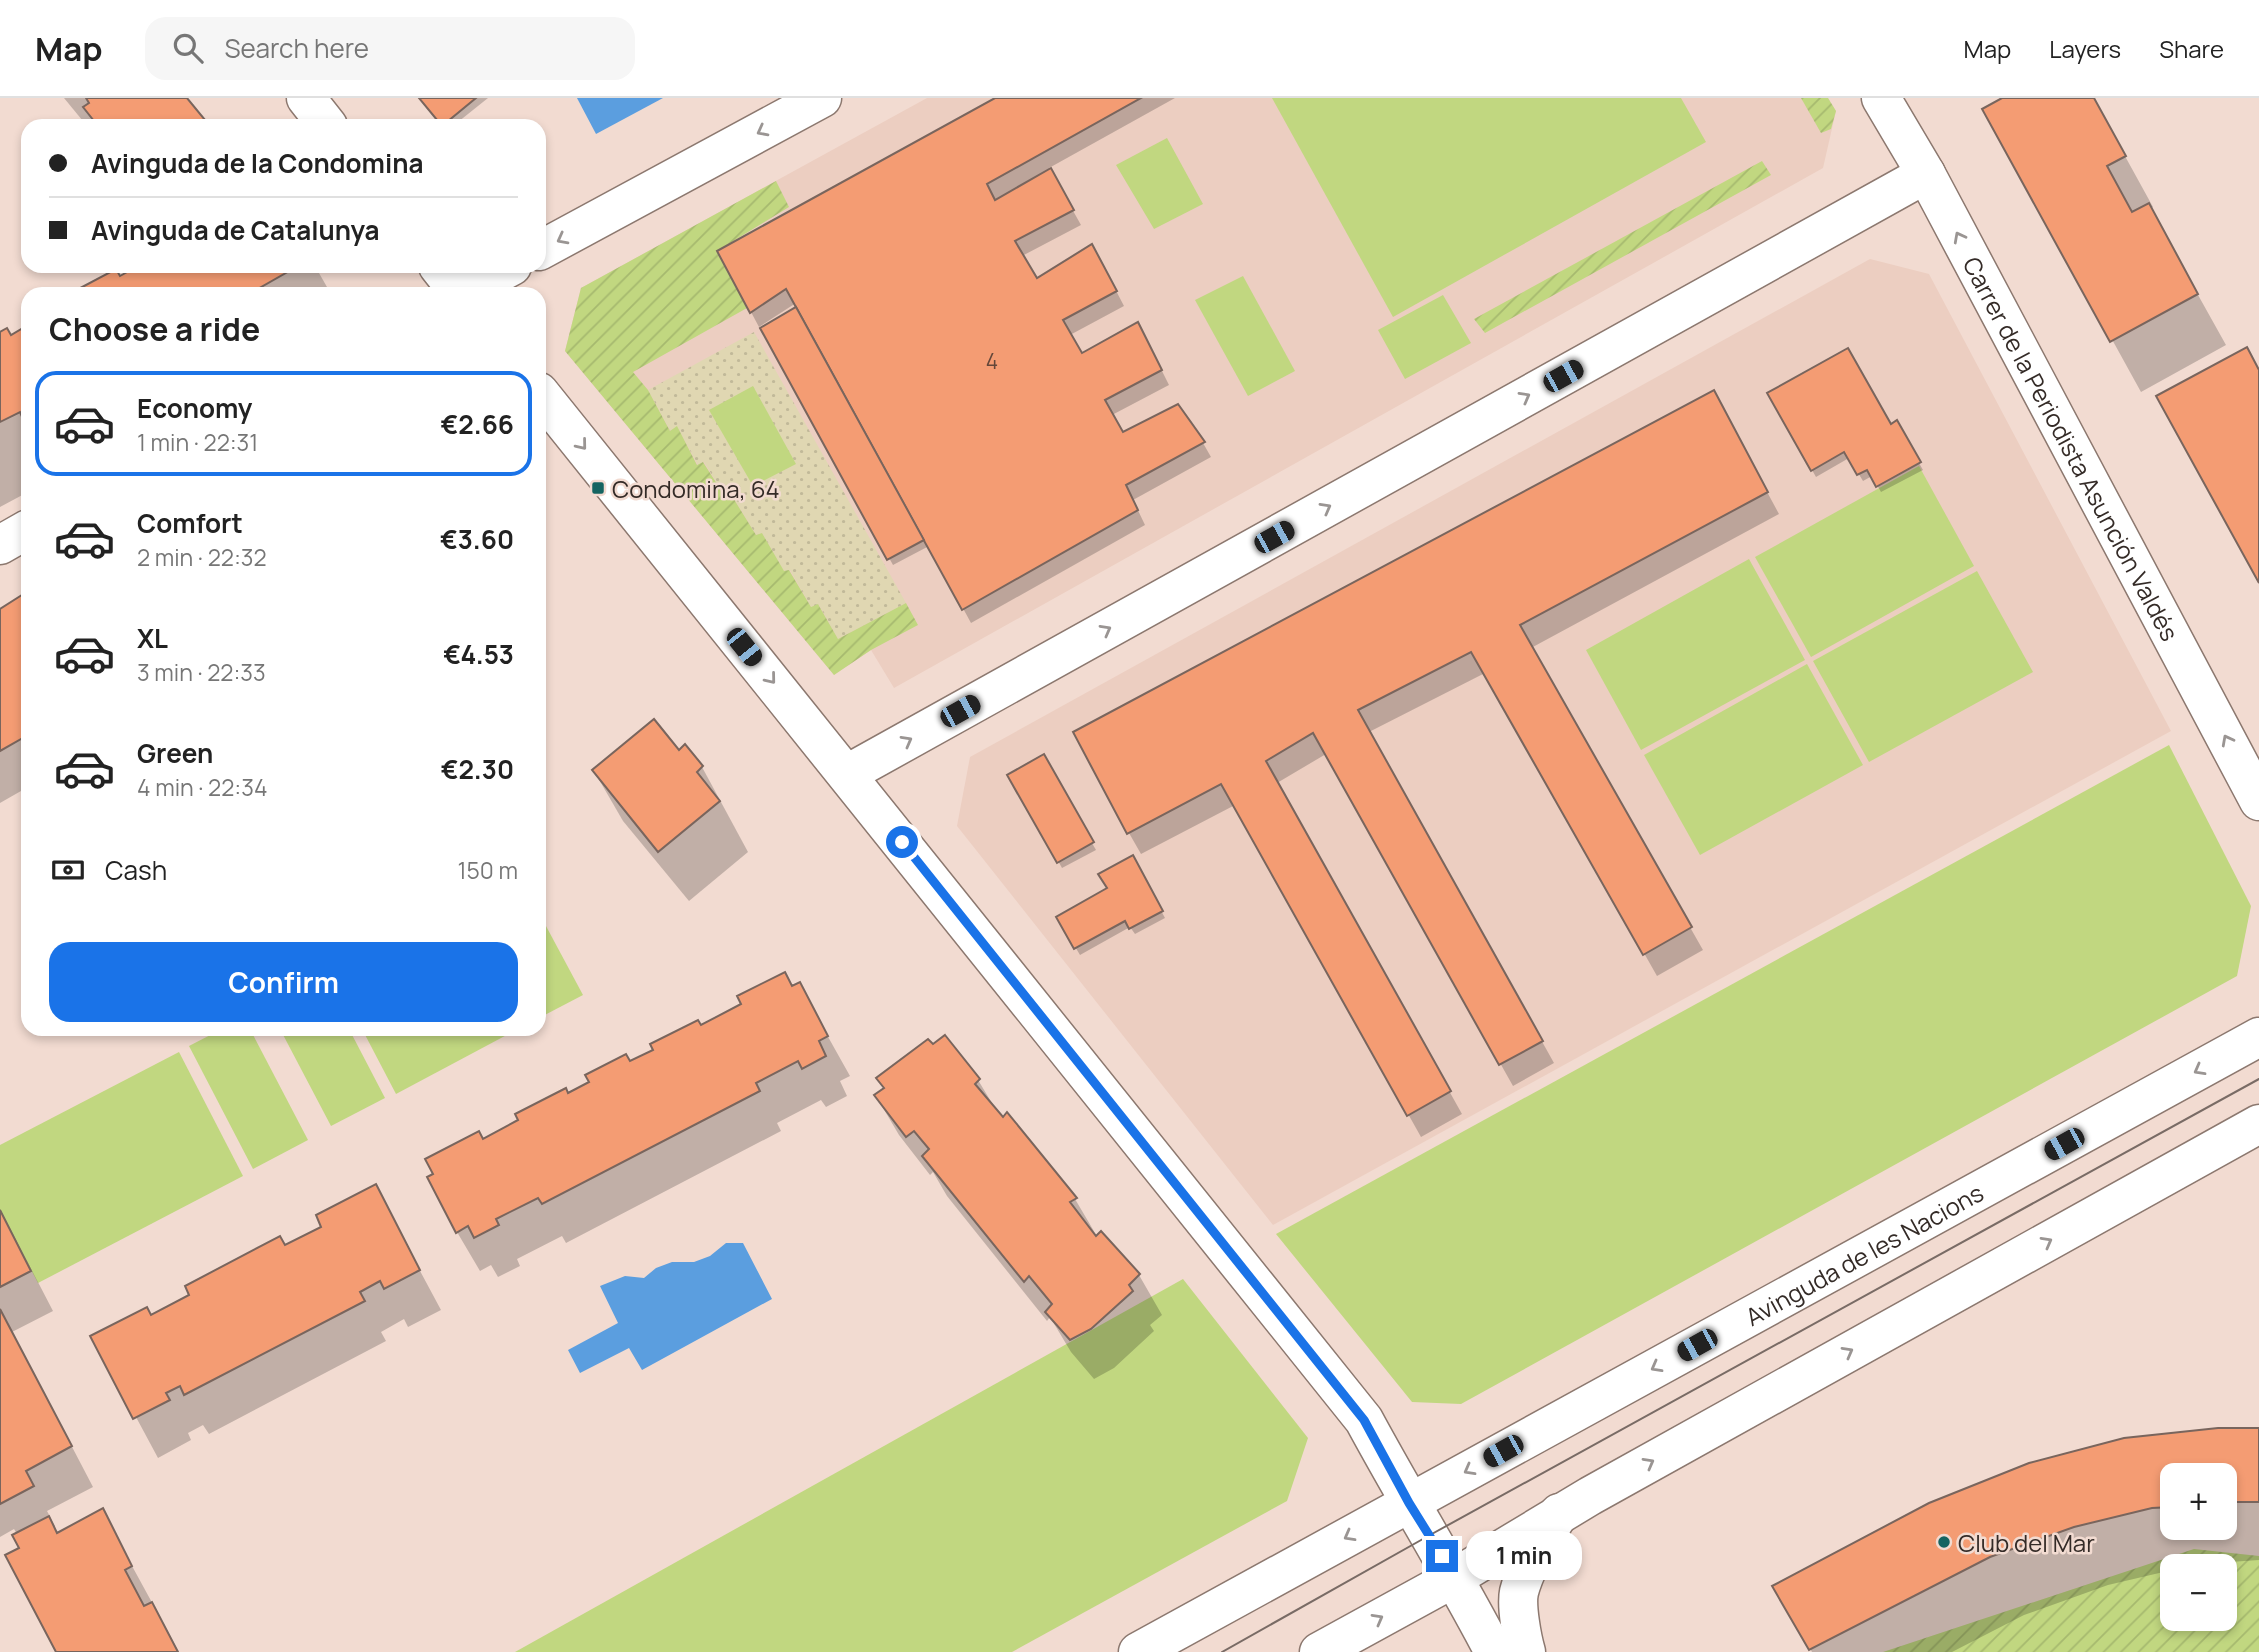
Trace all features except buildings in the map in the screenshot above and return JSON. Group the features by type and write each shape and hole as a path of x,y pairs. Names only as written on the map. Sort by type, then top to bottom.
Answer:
{"street":[{"path":"306,98 322,119"},
{"path":"546,247 822,98"},
{"name":"Carrer de la Periodista Asunción Valdés","path":"1881,98 1926,174 2259,801"},
{"path":"847,774 1926,174"},
{"path":"444,273 454,287"},
{"path":"473,287 499,273"},
{"path":"546,401 1364,1420 1494,1652"},
{"path":"0,545 21,533"},
{"name":"Avinguda de les Nacions","path":"1138,1652 2259,1037"},
{"path":"1318,1652 1462,1594 1559,1513 2259,1124"},
{"path":"1526,1652 1519,1593 1532,1560 1559,1513"},
{"path":"1462,1594 1506,1652"}],"shaded area":[{"path":"927,98 1828,98 1836,111 1823,168 894,688 871,650 834,675 565,351 581,288"},
{"path":"1870,259 1929,274 2171,731 1273,1225 957,826 970,757"}],"sand":[{"path":"754,332 906,603 838,639 819,605 811,607 790,570 784,572 762,533 756,535 733,497 728,501 704,462 698,465 677,427 671,432 648,390"}],"green space":[{"path":"1272,98 1681,98 1706,142 1393,317"},
{"path":"1801,98 1828,98 1836,111 1831,129 1821,133"},
{"path":"1167,138 1203,204 1154,229 1116,165"},
{"path":"1762,161 1771,175 1485,333 1474,319"},
{"path":"776,181 789,207 717,251 747,308 633,372 648,390 670,431 677,426 697,465 703,462 728,501 732,496 756,535 762,533 784,571 789,570 811,607 818,604 838,639 906,603 918,625 871,650 834,675 565,351 581,288"},
{"path":"1243,276 1295,371 1248,396 1195,300"},
{"path":"1443,295 1471,343 1405,379 1378,330"},
{"path":"753,386 796,464 753,486 709,410"},
{"path":"1919,466 1974,566 1811,657 1755,557"},
{"path":"1749,559 1805,660 1641,750 1586,650"},
{"path":"1977,571 2033,672 1869,762 1813,661"},
{"path":"1807,664 1863,765 1700,855 1644,755"},
{"path":"2169,745 2251,906 2237,976 1461,1404 1412,1402 1276,1234"},
{"path":"546,926 583,995 546,1014"},
{"path":"208,1036 254,1036 308,1140 253,1169 189,1046"},
{"path":"284,1036 353,1036 385,1098 331,1126"},
{"path":"366,1036 505,1036 396,1094"},
{"path":"179,1052 243,1176 38,1283 0,1210 0,1145"},
{"path":"1183,1279 1308,1438 1287,1501 1012,1652 515,1652"},
{"path":"2194,1549 2259,1556 2259,1652 1883,1652 2160,1560 2160,1631 2237,1631 2237,1554 2179,1554"}],"water":[{"path":"577,98 663,98 596,134"},
{"path":"726,1243 743,1243 772,1299 642,1370 629,1348 580,1373 568,1350 618,1323 600,1286 625,1276 644,1278 656,1268 672,1262 694,1262 710,1256"}],"tram line":[{"path":"1222,1652 2259,1079"}],"place":[{"name":"Condomina, 64","path":"598,488"},
{"name":"Club del Mar","path":"1944,1542"}],"route":[{"path":"902,842 1364,1420 1409,1503 1442,1556"}]}
